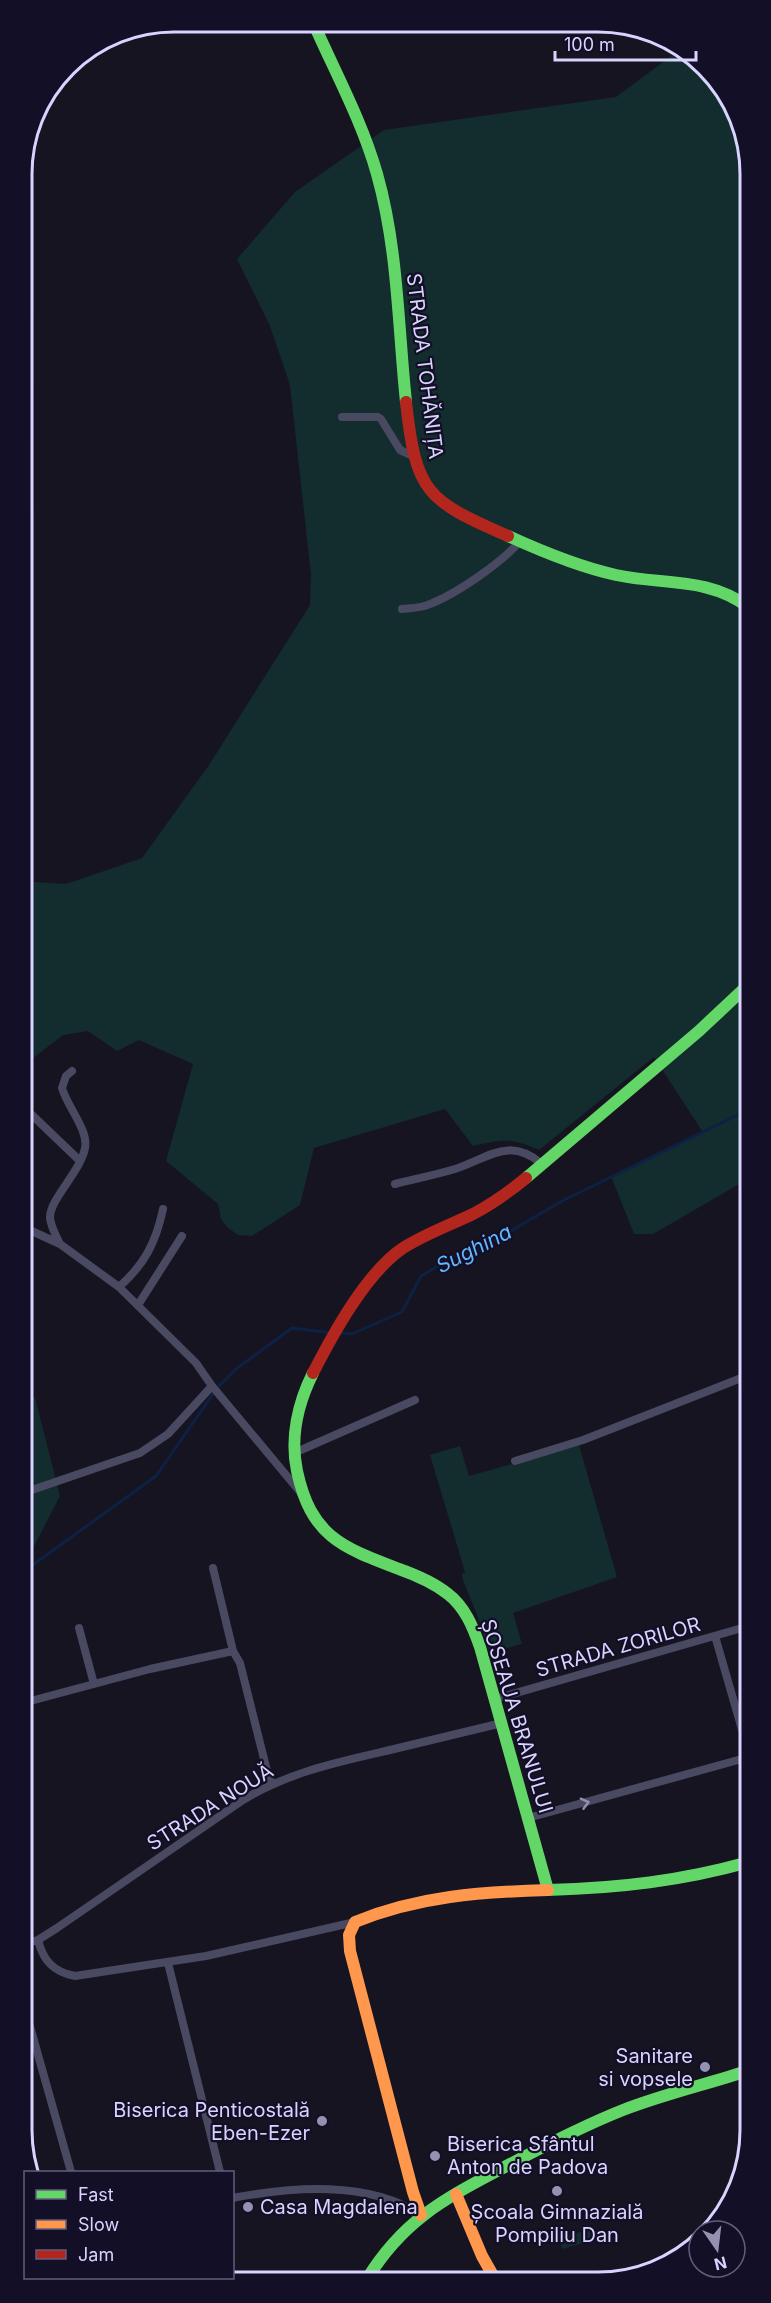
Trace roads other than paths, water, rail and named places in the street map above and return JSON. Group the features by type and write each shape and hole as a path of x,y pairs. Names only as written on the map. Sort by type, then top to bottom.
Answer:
{"main road":[{"name":"STRADA TOHĂNIȚA","path":"317,32 370,155 382,194 413,456 426,485 443,503 470,519 572,563 603,572 724,592 740,600"},
{"name":"ȘOSEAUA BRANULUI","path":"548,1890 495,1699 474,1632 463,1610 456,1601 429,1583 335,1540 316,1522 303,1496 294,1453 294,1431 298,1409 312,1372 370,1281 393,1256 419,1240 488,1206 509,1192 699,1031 740,993"},
{"path":"421,2215 350,1951 349,1935 356,1922 382,1911 457,1896 663,1883 739,1864"},
{"path":"372,2272 391,2244 421,2215 456,2194 599,2120 656,2098 739,2073"},
{"path":"456,2194 491,2272"}],"street":[{"path":"342,417 378,417 400,450 413,456"},
{"path":"402,609 429,605 440,599 498,563 520,541"},
{"path":"60,1244 52,1226 51,1211 86,1149 86,1142 62,1088 66,1076 72,1071"},
{"path":"32,1115 80,1161"},
{"path":"396,1184 454,1169 506,1150 526,1153 542,1164"},
{"path":"119,1287 132,1276 147,1257 159,1232 163,1209"},
{"name":"ȘOSEAUA BRANULUI","path":"32,1231 60,1244 119,1287 138,1305 184,1350 303,1496"},
{"path":"138,1305 182,1236"},
{"path":"514,1461 583,1440 739,1379"},
{"path":"32,1490 140,1454 168,1434 212,1386"},
{"path":"294,1453 415,1400"},
{"path":"213,1568 233,1651 240,1663 272,1784"},
{"path":"79,1628 94,1684"},
{"name":"STRADA ZORILOR","path":"495,1699 739,1629"},
{"name":"STRADA ZORILOR","path":"715,1636 739,1721"},
{"path":"32,1701 233,1651"},
{"name":"STRADA NOUĂ","path":"32,1942 38,1940 243,1800 272,1784 294,1774 332,1762 502,1723"},
{"path":"528,1818 739,1759"},
{"path":"38,1940 41,1952 49,1964 66,1974 86,1975 206,1956 356,1922"},
{"path":"168,1963 220,2171"},
{"path":"32,2033 71,2171"},
{"path":"234,2198 279,2192 352,2192 398,2202 421,2215"}],"waterway":[{"name":"Sughina","path":"340,1333 352,1334 402,1312 421,1276 453,1257 480,1249 562,1201 740,1114"},
{"name":"Sughina","path":"219,1386 236,1369 292,1328 333,1333"},
{"name":"Sughina","path":"32,1566 156,1476 213,1394"}],"place":[{"name":"Sanitare si vopsele","path":"705,2067"},
{"name":"Biserica Penticostală Eben-Ezer","path":"322,2121"},
{"name":"Biserica Sfântul Anton de Padova","path":"435,2156"},
{"name":"Școala Gimnazială Pompiliu Dan","path":"557,2191"},
{"name":"Casa Magdalena","path":"248,2207"}]}
